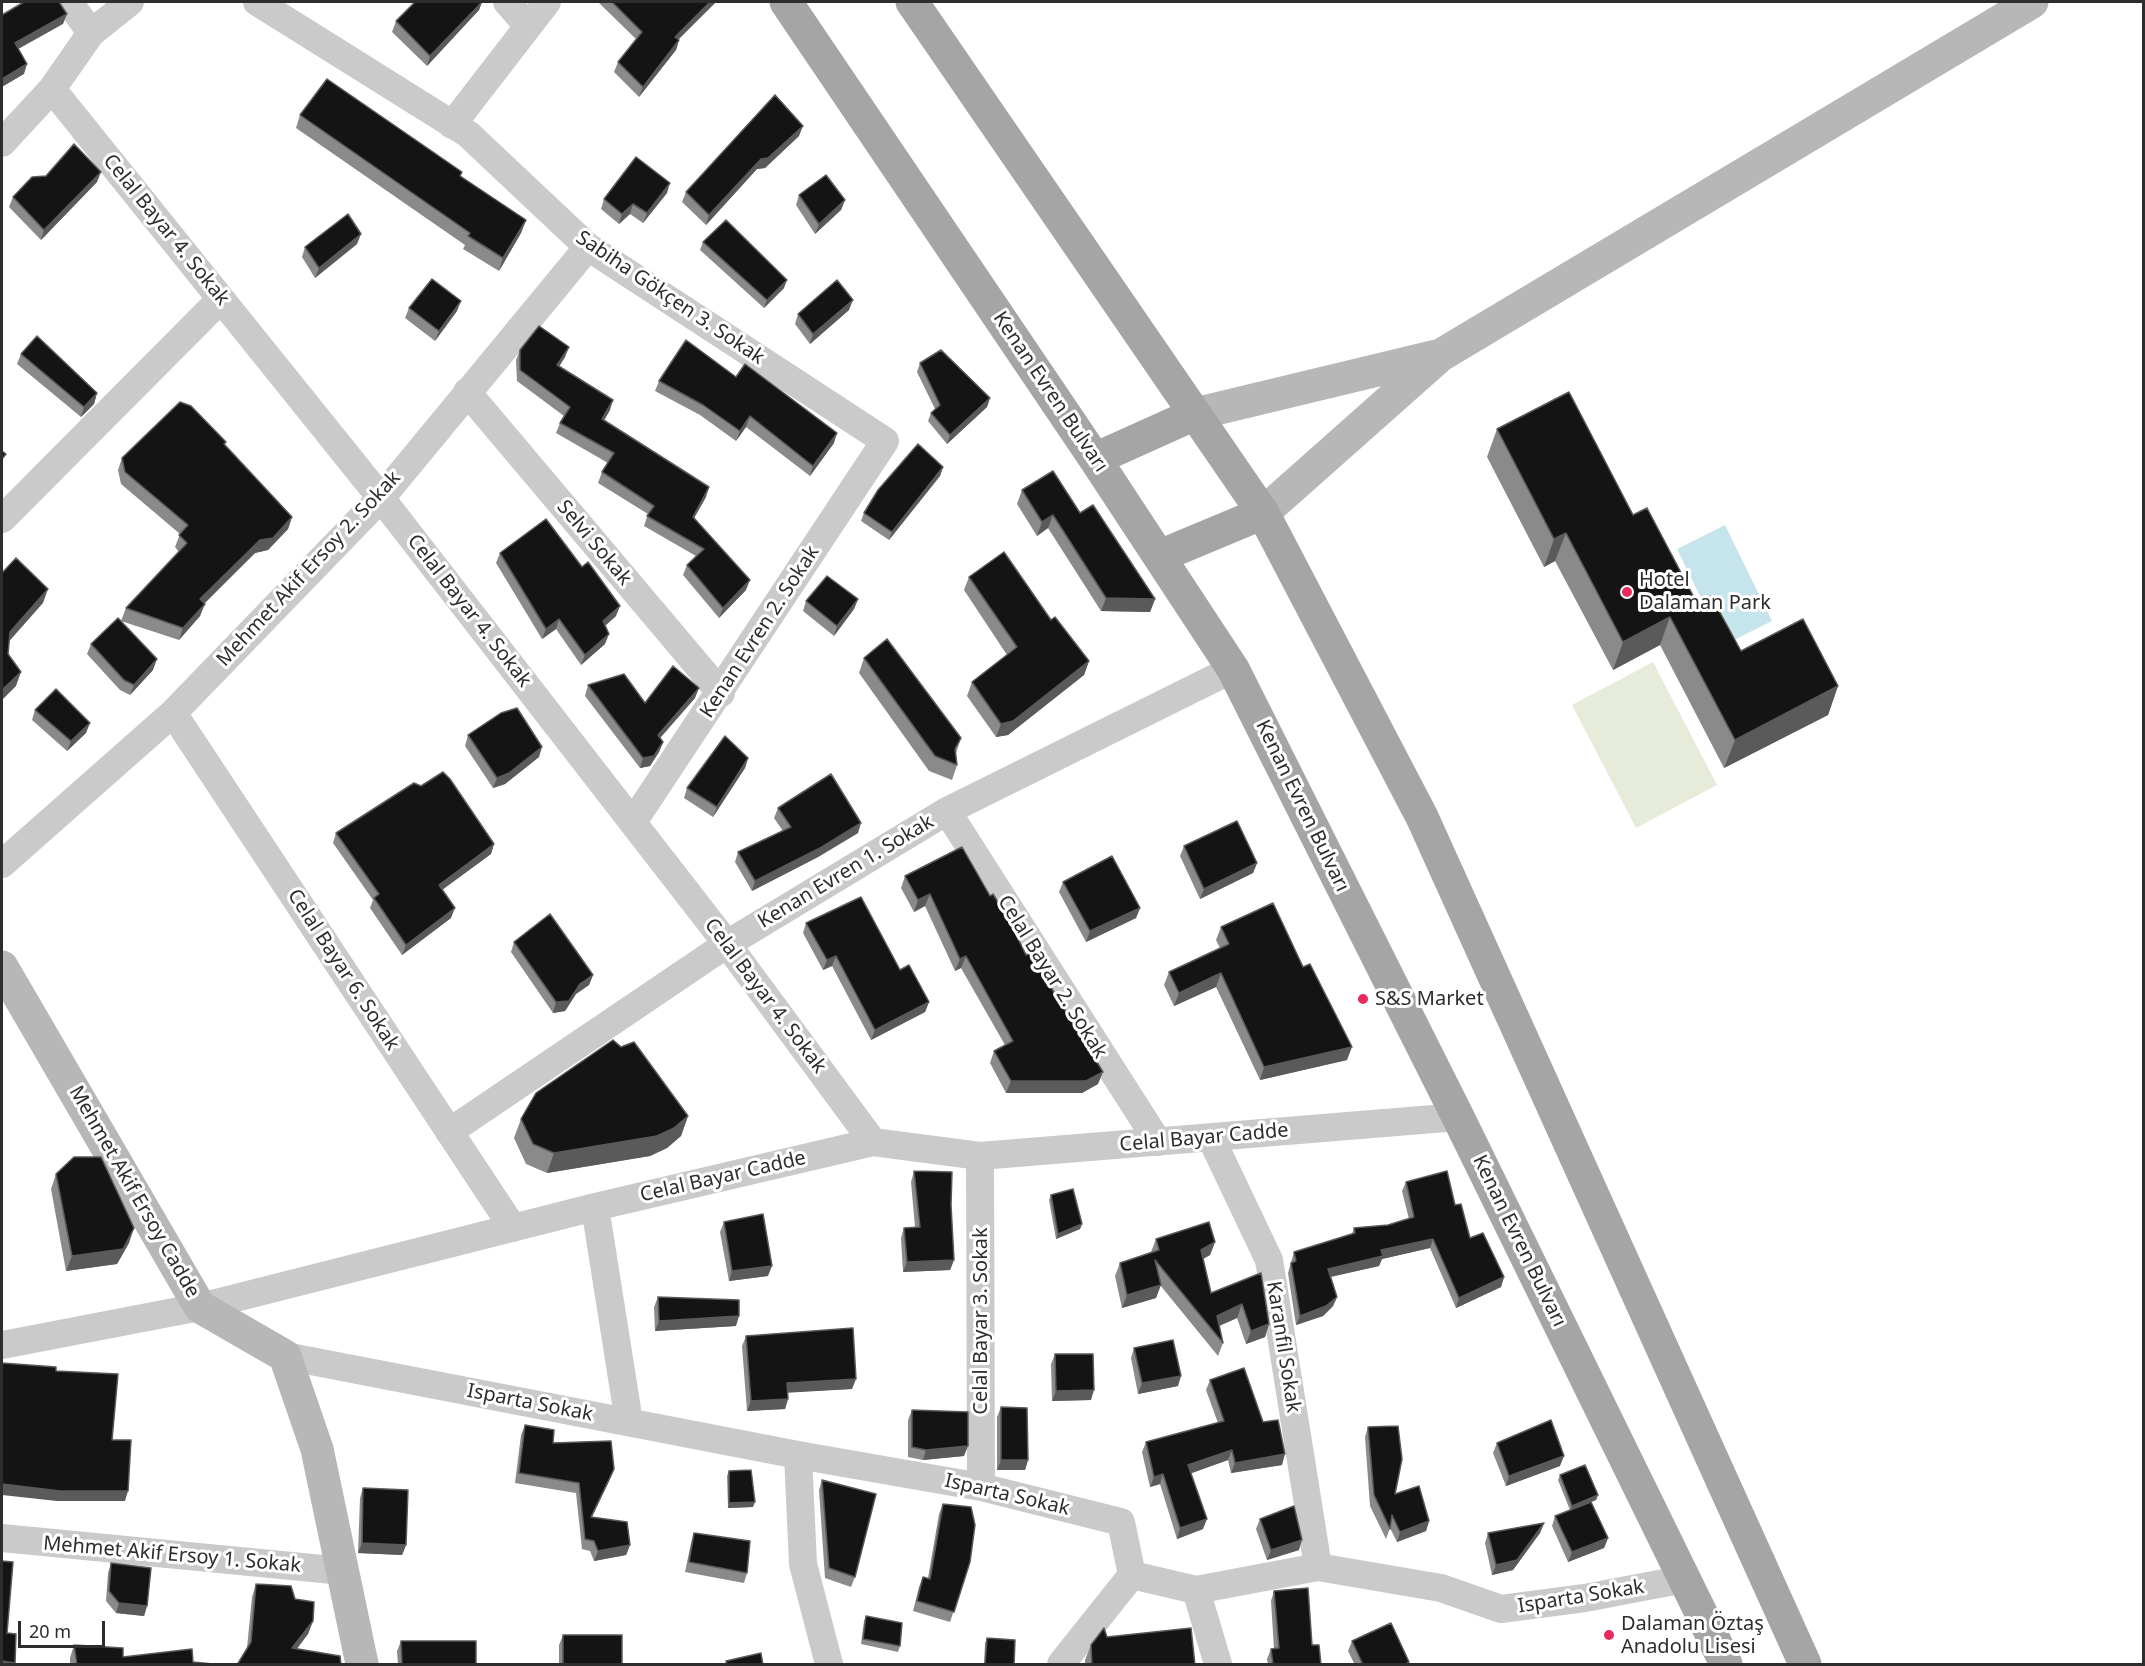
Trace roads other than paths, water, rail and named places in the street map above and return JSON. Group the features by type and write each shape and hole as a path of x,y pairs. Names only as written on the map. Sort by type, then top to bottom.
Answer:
{"main road":[{"name":"Kenan Evren Bulvarı","path":"786,2 1095,459 1233,669 1458,1117 1726,1665"},
{"path":"912,2 1263,513 1422,817 1805,1665"},
{"path":"1095,459 1195,414"},
{"path":"1160,556 1263,513"}],"street":[{"path":"69,2 91,33"},
{"path":"2,143 52,89 91,33 130,2"},
{"name":"Sabiha Gökçen 3. Sokak","path":"257,2 468,134 588,247 885,441"},
{"path":"507,2 528,26"},
{"path":"452,124 547,2"},
{"path":"1263,513 1441,355 2032,2"},
{"name":"Celal Bayar 4. Sokak","path":"52,89 381,498 727,944 873,1142"},
{"name":"Mehmet Akif Ersoy 2. Sokak","path":"2,864 173,713 381,498 588,247"},
{"path":"2,519 221,299"},
{"path":"1195,414 1441,355"},
{"name":"Selvi Sokak","path":"467,392 720,693"},
{"name":"Kenan Evren 2. Sokak","path":"633,822 885,441"},
{"name":"Kenan Evren 1. Sokak","path":"449,1132 727,944 947,811 1233,669"},
{"name":"Celal Bayar 6. Sokak","path":"173,713 513,1228"},
{"name":"Celal Bayar 2. Sokak","path":"947,811 1158,1142"},
{"name":"Mehmet Akif Ersoy Cadde","path":"2,967 200,1307 285,1356"},
{"name":"Celal Bayar Cadde","path":"2,1345 200,1307 595,1207 873,1142 980,1156 1458,1117"},
{"name":"Karanfil Sokak","path":"1211,1138 1269,1260 1318,1567"},
{"name":"Celal Bayar 3. Sokak","path":"980,1156 981,1487"},
{"path":"595,1207 629,1422"},
{"path":"285,1356 317,1449 362,1665"},
{"name":"Isparta Sokak","path":"285,1356 798,1455 981,1487 1120,1522 1132,1575 1196,1590 1318,1567 1441,1588 1501,1609 1585,1598 1685,1579"},
{"path":"798,1455 803,1564 828,1665"},
{"name":"Mehmet Akif Ersoy 1. Sokak","path":"2,1538 343,1571"},
{"path":"1061,1665 1132,1575"},
{"path":"1196,1590 1218,1665"}],"water":[{"path":"1725,525 1772,621 1732,641 1720,637 1677,549"}],"place":[{"name":"Hotel Dalaman Park","path":"1627,592"},
{"name":"S&S Market","path":"1363,999"},
{"name":"Dalaman Öztaş Anadolu Lisesi","path":"1609,1635"}]}
